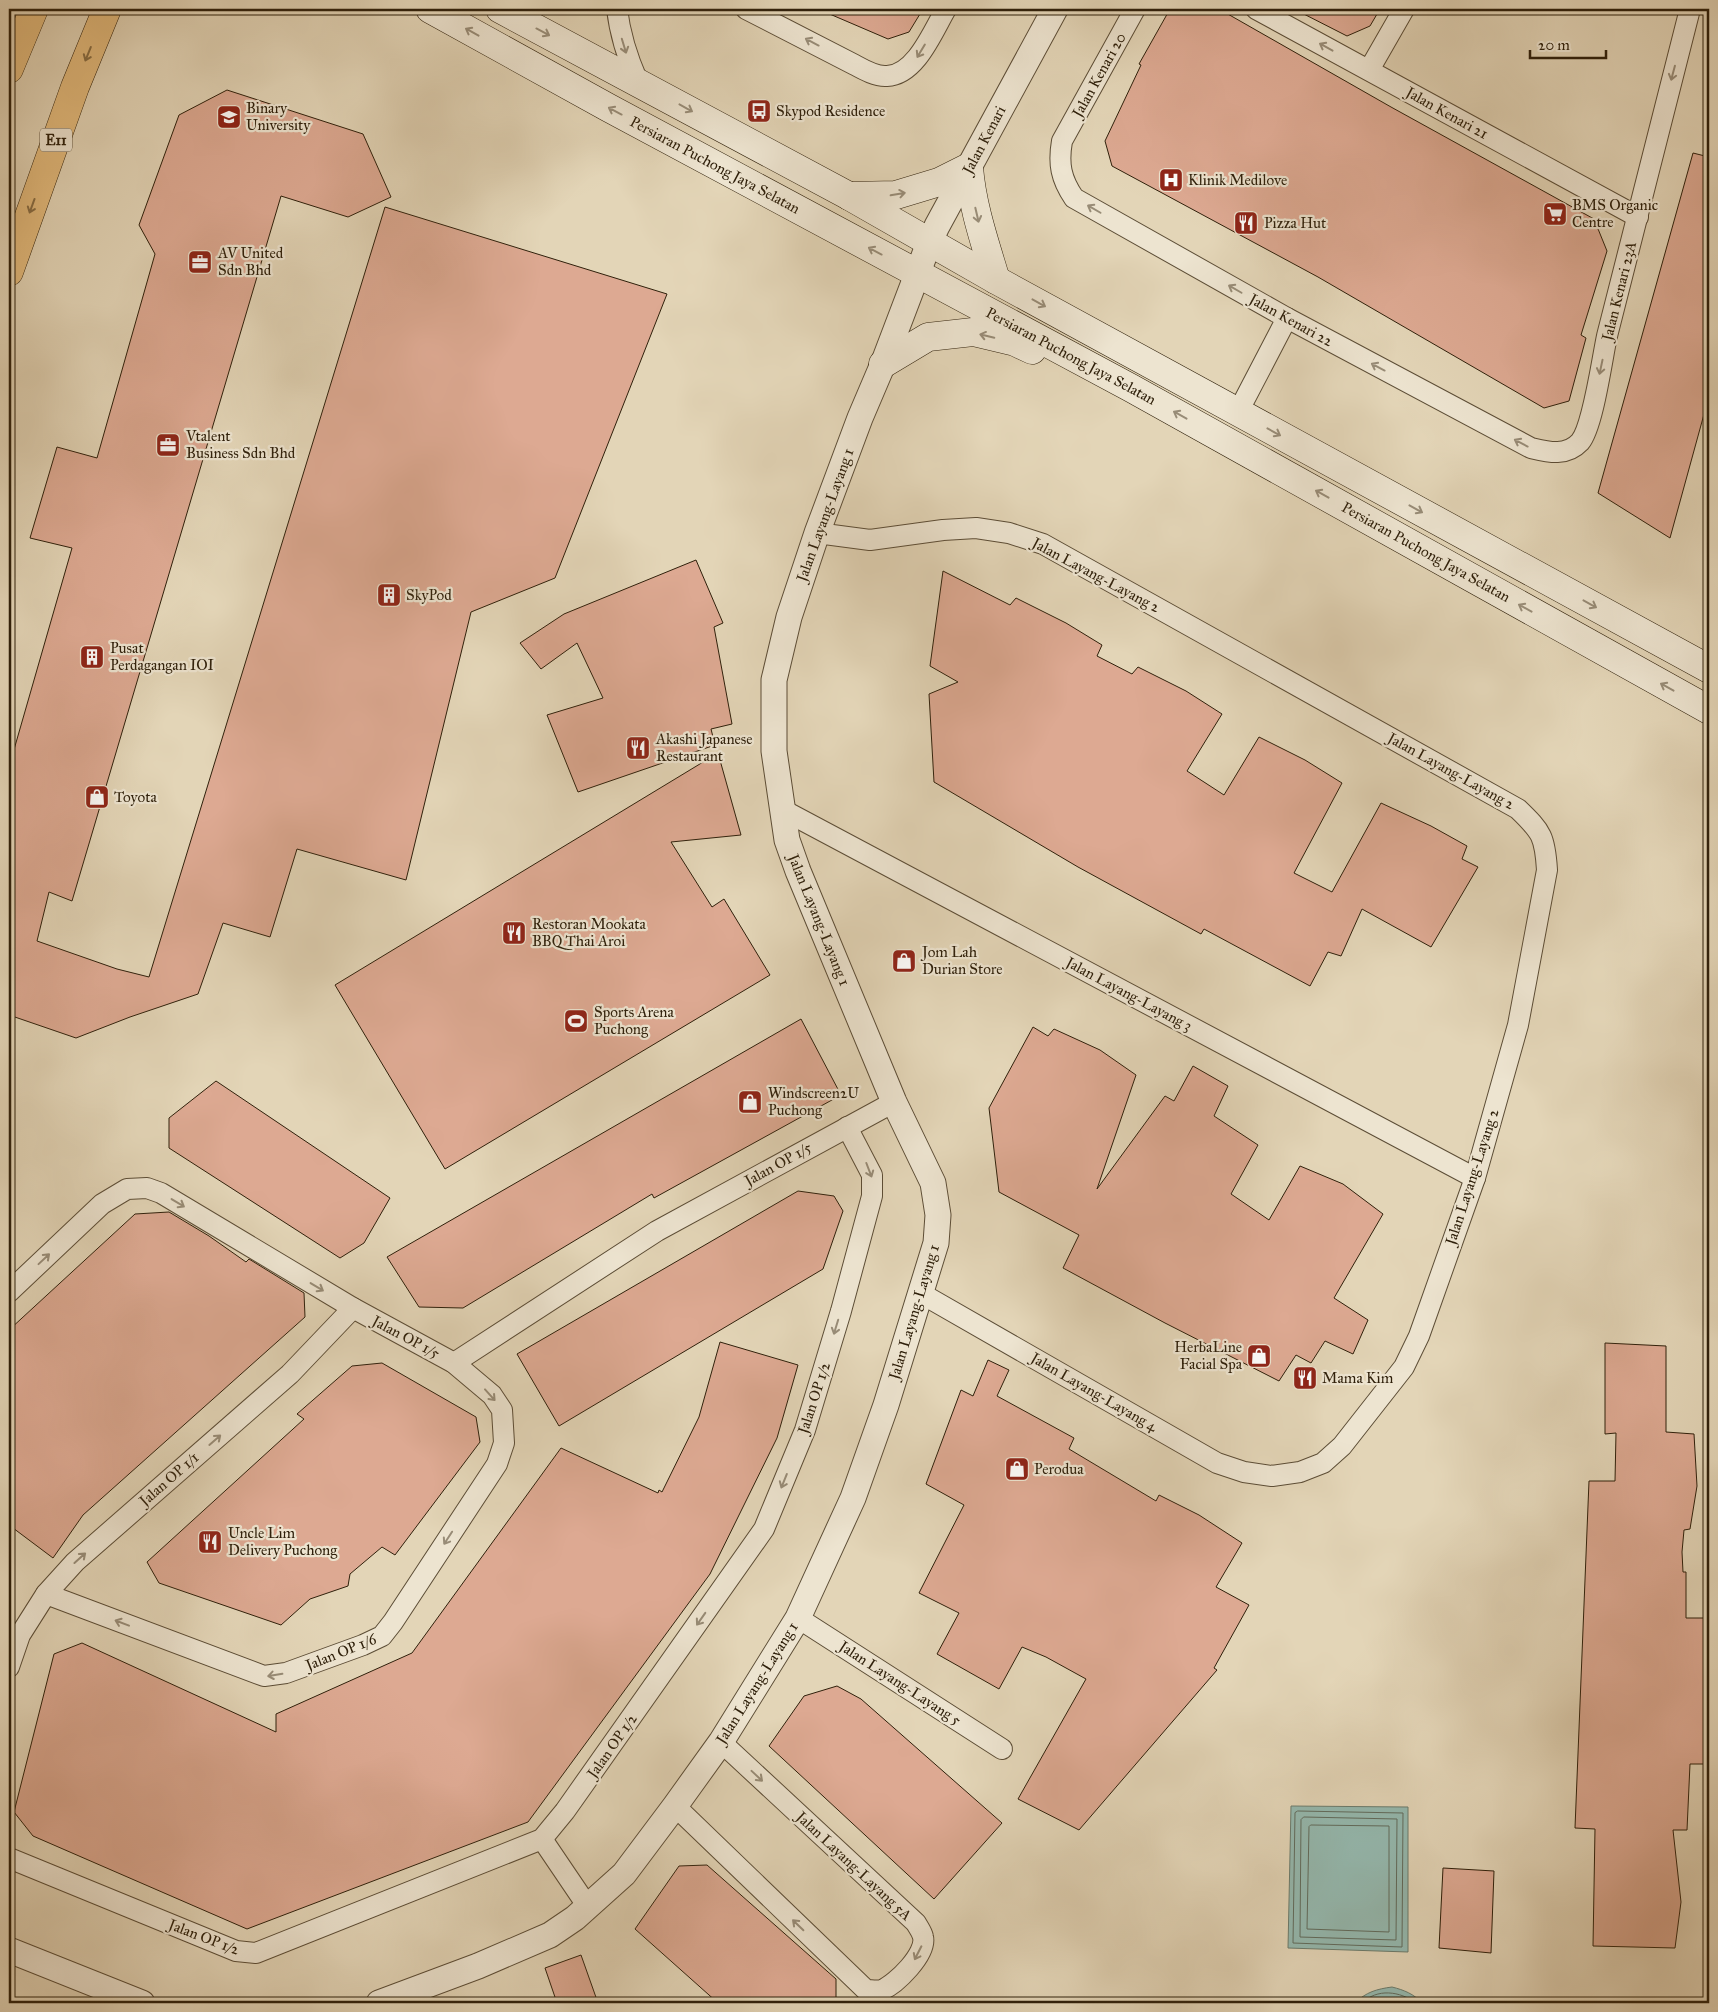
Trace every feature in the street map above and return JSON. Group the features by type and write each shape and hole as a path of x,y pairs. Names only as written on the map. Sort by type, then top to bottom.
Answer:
{"highway":[{"path":"9,69 34,9"},
{"name":"E11","path":"9,272 74,87 107,9"}],"main road":[{"name":"Persiaran Puchong Jaya Selatan","path":"430,9 1131,388 1709,710"},
{"name":"Persiaran Puchong Jaya Selatan","path":"500,9 849,196 996,280 1709,669"},
{"path":"849,196 896,195 939,182 969,167 971,189 978,219 996,280"},
{"path":"884,364 928,337 973,332 1015,342 1085,372 1131,388"}],"street":[{"path":"617,9 619,31 625,52 638,82"},
{"path":"746,9 854,65 872,73 887,76 904,71 918,58 946,9"},
{"name":"Jalan Kenari","path":"918,274 937,226 1055,9"},
{"name":"Jalan Kenari 20","path":"1062,141 1135,9"},
{"name":"Jalan Kenari 21","path":"1256,9 1638,217"},
{"path":"1369,70 1404,9"},
{"name":"Jalan Kenari 23A","path":"1568,451 1581,441 1588,427 1607,337 1690,9"},
{"name":"Jalan Kenari 22","path":"1062,141 1059,156 1060,171 1065,185 1074,198 1287,318 1531,448 1549,452 1568,451"},
{"name":"Jalan Layang-Layang 1","path":"379,2003 478,1966 550,1935 588,1908 624,1874 721,1742 798,1618 853,1498 922,1294 936,1243 938,1215 933,1183 894,1102 798,871 787,840 774,751 774,680 790,617 817,533 860,418 884,364 918,274"},
{"path":"1238,412 1287,318"},
{"name":"Jalan Layang-Layang 2","path":"817,533 870,540 943,530 976,528 1009,533 1043,544 1509,804 1524,814 1536,826 1545,844 1547,870 1518,1025 1475,1178 1419,1336 1404,1367 1342,1446 1323,1463 1300,1472 1272,1476"},
{"name":"Jalan Layang-Layang 3","path":"783,810 1475,1178"},
{"name":"Jalan OP 1/5","path":"9,1292 102,1204 127,1190 147,1188 161,1193 353,1308 454,1363 657,1230 894,1102"},
{"name":"Jalan OP 1/2","path":"9,1858 236,1951 256,1953 542,1839 565,1811 764,1529 805,1430 841,1311 872,1196 872,1175 847,1127"},
{"name":"Jalan Layang-Layang 4","path":"922,1294 1217,1463 1244,1472 1272,1476"},
{"name":"Jalan OP 1/1","path":"9,1667 20,1635 46,1594 75,1562 290,1374 353,1308"},
{"name":"Jalan OP 1/6","path":"46,1594 264,1676 286,1673 363,1645 382,1636 497,1464 504,1443 502,1410 492,1395 454,1363"},
{"name":"Jalan Layang-Layang 5","path":"798,1618 1002,1749"},
{"name":"Jalan Layang-Layang 5A","path":"675,1806 866,1990 880,1991 892,1984 912,1965 921,1949 924,1938 916,1923 721,1742"},
{"path":"542,1839 588,1908"},
{"path":"9,1950 20,1961 142,2003"}],"water":[{"path":"1291,1806 1408,1807 1408,1952 1288,1948"},
{"path":"1392,1987 1409,1993 1422,2003 1355,2003 1363,1996 1372,1992"}],"building":[{"path":"818,9 923,9 909,32 888,39"},
{"path":"1170,9 1219,9 1594,219 1607,251 1581,335 1586,338 1569,401 1544,408 1318,277 1112,166 1105,141 1141,65 1139,64"},
{"path":"1294,9 1380,9 1370,26 1347,36"},
{"name":"SkyPod","path":"227,90 363,134 391,197 348,217 281,196 72,901 49,892 37,941 117,969 149,977 385,207 667,294 555,578 471,612 406,880 297,849 270,937 223,923 198,994 76,1038 9,1015 9,767 72,548 30,538 57,447 97,458 155,254 139,225 179,115"},
{"path":"1693,153 1709,157 1709,396 1670,538 1598,493"},
{"path":"696,560 723,623 714,627 732,724 711,729 715,745 578,792 547,715 603,698 577,643 541,669 520,643 564,614"},
{"path":"943,571 1010,605 1016,598 1066,623 1102,645 1097,656 1132,674 1138,667 1186,691 1222,714 1187,771 1224,795 1259,737 1305,760 1342,783 1294,873 1332,892 1381,803 1431,826 1467,846 1462,859 1478,867 1431,947 1362,909 1341,956 1328,952 1310,986 1204,929 1201,934 1078,867 934,782 929,694 958,682 930,666"},
{"path":"718,753 741,835 671,842 712,907 724,899 770,975 445,1169 335,985"},
{"path":"801,1019 841,1095 654,1198 652,1194 463,1308 419,1307 387,1257"},
{"path":"1033,1027 1048,1036 1054,1029 1100,1050 1136,1075 1097,1189 1165,1096 1174,1101 1193,1066 1228,1086 1214,1116 1258,1145 1231,1194 1269,1220 1300,1166 1343,1184 1383,1214 1334,1298 1368,1320 1353,1354 1325,1341 1311,1363 1296,1355 1279,1381 1063,1268 1079,1235 999,1192 989,1108"},
{"path":"216,1081 390,1198 364,1243 340,1258 169,1148 169,1118"},
{"path":"798,1191 834,1196 843,1211 823,1269 559,1426 517,1354"},
{"path":"169,1212 209,1236 246,1262 249,1259 304,1293 305,1317 83,1515 53,1558 9,1525 9,1330 135,1214"},
{"path":"720,1342 798,1365 777,1438 710,1574 528,1822 247,1929 33,1836 14,1812 54,1654 82,1643 276,1732 276,1714 412,1653 561,1448 658,1493 659,1490 662,1492 699,1417"},
{"path":"1605,1343 1666,1346 1666,1432 1694,1434 1697,1486 1690,1529 1684,1530 1682,1552 1683,1572 1686,1572 1686,1618 1709,1618 1709,1764 1690,1764 1687,1830 1673,1830 1681,1902 1675,1948 1593,1946 1595,1829 1575,1828 1589,1481 1615,1481 1616,1433 1605,1434"},
{"path":"988,1360 1009,1370 997,1396 1074,1438 1069,1449 1156,1501 1159,1495 1199,1515 1242,1543 1216,1587 1249,1605 1214,1668 1217,1670 1079,1830 1018,1799 1086,1679 1046,1657 1022,1647 999,1689 937,1654 959,1613 919,1593 964,1505 926,1484 961,1390 973,1396"},
{"path":"382,1363 476,1417 480,1442 395,1555 382,1547 350,1574 348,1586 310,1599 281,1625 159,1583 147,1562 304,1419 297,1414 352,1366"},
{"path":"837,1686 861,1699 1002,1823 934,1899 769,1746 804,1696"},
{"path":"707,1865 836,1979 836,2003 718,2003 635,1929 679,1866"},
{"path":"1443,1868 1494,1871 1491,1953 1439,1948"},
{"path":"581,1955 598,2003 557,2003 545,1968"}],"place":[{"name":"Skypod Residence","path":"759,111"},
{"name":"Binary University","path":"229,117"},
{"name":"Klinik Medilove","path":"1171,180"},
{"name":"BMS Organic Centre","path":"1555,214"},
{"name":"Pizza Hut","path":"1246,223"},
{"name":"AV United Sdn Bhd","path":"200,262"},
{"name":"Vtalent Business Sdn Bhd","path":"168,445"},
{"name":"SkyPod","path":"389,595"},
{"name":"Pusat Perdagangan IOI","path":"92,657"},
{"name":"Akashi Japanese Restaurant","path":"638,748"},
{"name":"Toyota","path":"97,797"},
{"name":"Restoran Mookata BBQ Thai Aroi","path":"514,933"},
{"name":"Jom Lah Durian Store","path":"904,961"},
{"name":"Sports Arena Puchong","path":"576,1021"},
{"name":"Windscreen2U Puchong","path":"750,1102"},
{"name":"HerbaLine Facial Spa","path":"1259,1356"},
{"name":"Mama Kim","path":"1305,1378"},
{"name":"Perodua","path":"1017,1469"},
{"name":"Uncle Lim Delivery Puchong","path":"210,1542"}]}
